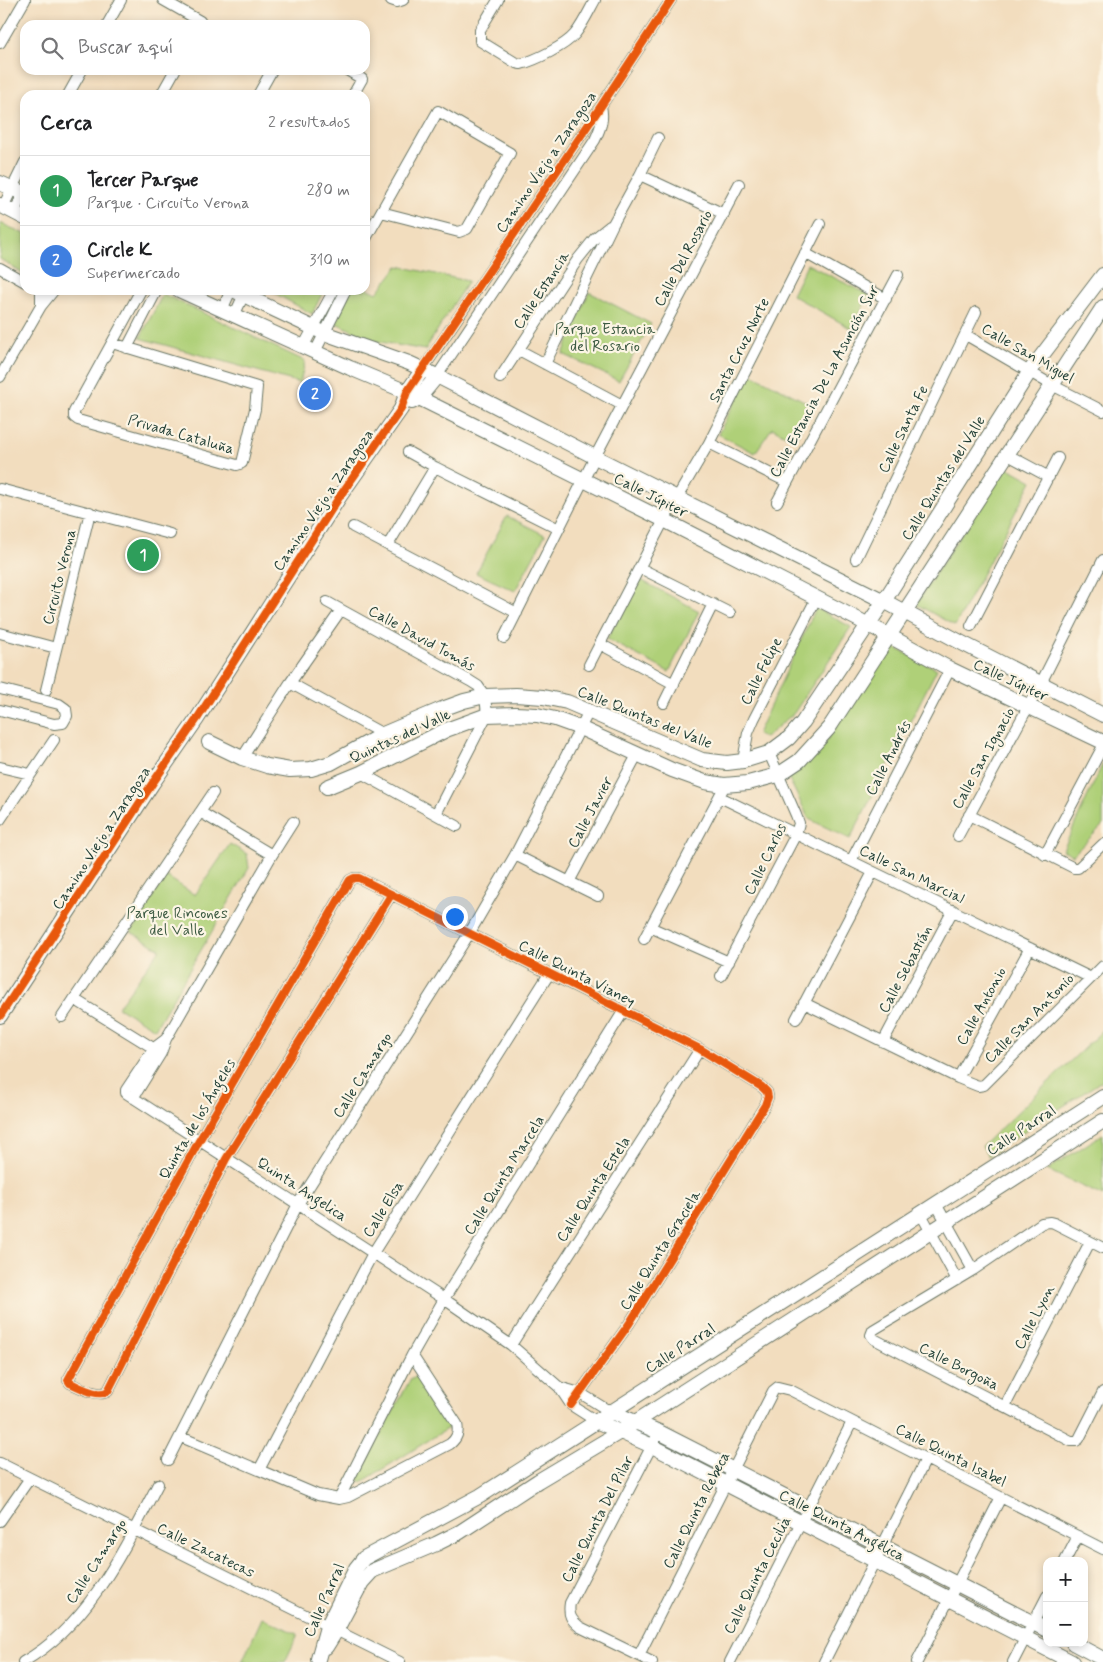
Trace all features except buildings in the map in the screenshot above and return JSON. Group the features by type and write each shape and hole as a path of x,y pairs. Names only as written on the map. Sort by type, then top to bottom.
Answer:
{"street":[{"path":"0,43 25,0"},
{"path":"110,20 121,0"},
{"path":"162,0 198,20"},
{"path":"391,0 397,2 402,0"},
{"path":"498,0 480,30 478,37 480,41 499,53 521,64 567,41 576,33 595,0"},
{"name":"Camino Viejo a Zaragoza","path":"413,395 423,369 671,0"},
{"path":"71,90 79,75"},
{"path":"164,90 173,75"},
{"path":"261,90 269,75"},
{"path":"355,75 362,79 356,90"},
{"name":"Camino Viejo a Zaragoza","path":"0,1016 152,784 197,719 340,496 401,409 413,395 437,376 595,140 604,118 601,106"},
{"path":"370,231 438,111 510,153 467,229 463,231 459,232 381,212"},
{"name":"Calle Estancia","path":"545,364 613,224 658,138"},
{"path":"640,175 724,214"},
{"name":"Calle Del Rosario","path":"504,638 595,457 739,184"},
{"path":"10,211 17,190"},
{"name":"Calle Estancia","path":"500,378 578,259 595,238 613,224"},
{"name":"Santa Cruz Norte","path":"664,520 709,443 820,224"},
{"path":"805,253 886,299"},
{"path":"0,268 20,279"},
{"name":"Calle Estancia De La Asunción Sur","path":"777,502 898,275"},
{"name":"Calle Quintas del Valle","path":"210,742 242,758 267,766 290,770 311,769 331,763 383,734 464,701 485,696 516,695 543,697 567,702 702,760 715,763 744,761 768,753 789,738 803,722 869,625 1030,371 1103,275"},
{"path":"0,378 41,306 44,295"},
{"name":"Privada Cataluña","path":"112,343 257,387 255,409 242,463 237,465 78,420 74,417 74,412 138,295"},
{"path":"127,348 154,295"},
{"name":"Calle Júpiter","path":"190,295 413,395 664,520 869,625 950,669 1029,706 1103,744"},
{"path":"228,313 236,295"},
{"name":"Calle Júpiter","path":"246,295 319,330 423,369 595,457 680,492 904,613 1103,715"},
{"path":"309,350 332,295"},
{"path":"319,330 343,295"},
{"path":"644,939 722,791 778,775 799,761 829,728 1103,307"},
{"name":"Calle Santa Fe","path":"856,559 976,312"},
{"name":"Calle San Miguel","path":"966,335 1052,385 1103,411"},
{"path":"519,350 622,405"},
{"path":"709,443 787,482"},
{"path":"408,452 559,529"},
{"path":"1008,455 1049,477"},
{"path":"971,626 1058,458"},
{"path":"388,545 435,467"},
{"name":"Circuito Verona","path":"1,493 90,512 170,534"},
{"name":"Circuito Verona","path":"46,690 90,512"},
{"path":"588,665 664,520"},
{"path":"353,527 517,613"},
{"name":"Calle San Ignacio","path":"958,836 1029,706 1103,560"},
{"path":"640,568 730,613"},
{"name":"Calle Felipe","path":"744,761 748,732 816,599"},
{"name":"Calle David Tomás","path":"327,602 470,681 478,686 485,696"},
{"path":"664,703 713,604"},
{"path":"242,758 290,683 341,610"},
{"name":"Circuito Verona","path":"0,633 56,648"},
{"path":"600,644 674,684"},
{"name":"Calle Andrés","path":"852,861 950,669"},
{"path":"290,683 383,734"},
{"path":"0,689 59,704 66,709 67,716 63,722 54,724 0,710"},
{"path":"436,814 487,715 485,696"},
{"name":"Calle Camargo","path":"168,1460 298,1204 469,934 515,855 589,711"},
{"path":"487,715 537,715 555,719 580,728 636,755 706,782 722,791"},
{"name":"Quintas del Valle","path":"327,787 361,773 446,730 487,715"},
{"path":"0,820 54,740"},
{"path":"1045,855 1103,744"},
{"name":"Calle Carlos","path":"721,976 796,834 798,823 768,753"},
{"name":"Calle Javier","path":"570,882 636,755"},
{"path":"0,767 30,774"},
{"path":"361,773 457,826"},
{"name":"Calle San Marcial","path":"722,791 796,834 1091,978"},
{"path":"62,1017 213,793"},
{"path":"200,812 272,855"},
{"path":"969,815 1070,867 1078,868 1103,844"},
{"path":"74,999 158,1050 293,822"},
{"path":"515,855 598,896"},
{"path":"796,1018 874,872"},
{"name":"Calle Quinta Vianey","path":"359,878 700,1049 762,1087 767,1092 768,1097 765,1105"},
{"name":"Quinta de los Ángeles","path":"226,1158 108,1392 103,1394 97,1393 70,1383 68,1378 199,1141 350,880 359,878"},
{"path":"226,1158 391,895"},
{"name":"Calle Sebastián","path":"883,1042 953,910"},
{"path":"650,926 729,962"},
{"name":"Calle Antonio","path":"958,1078 1030,948"},
{"name":"Calle San Antonio","path":"958,1078 975,1085 984,1085 1103,966"},
{"name":"Calle Elsa","path":"259,1470 373,1253 549,974"},
{"path":"804,1003 958,1078"},
{"name":"Calle Quinta Marcela","path":"339,1499 412,1355 444,1298 623,1012"},
{"name":"Calle Quinta Estela","path":"511,1345 700,1049"},
{"name":"Quinta Angelica","path":"158,1050 129,1094 444,1298 511,1345 558,1387 571,1404 596,1421"},
{"name":"Calle Parral","path":"317,1661 356,1568 364,1558 480,1496 609,1411 1103,1097"},
{"name":"Calle Quinta Graciela","path":"571,1404 629,1324 765,1105"},
{"name":"Calle Parral","path":"332,1629 362,1582 372,1571 460,1532 538,1481 620,1432 1103,1121"},
{"path":"936,1204 973,1270"},
{"path":"921,1214 957,1280"},
{"name":"Calle Borgoña","path":"1103,1248 1054,1223 1046,1222 957,1280 873,1330 872,1337 1074,1442 1079,1439 1103,1392"},
{"name":"Calle Lyon","path":"1005,1406 1090,1242"},
{"path":"181,1437 318,1495 339,1499 355,1493 450,1444 458,1434 457,1424 412,1355"},
{"name":"Quinta Angelica","path":"558,1387 580,1393 609,1411"},
{"name":"Calle Quinta Rebeca","path":"639,1656 773,1391 778,1387 785,1389"},
{"name":"Calle Quinta Isabel","path":"785,1389 1103,1549"},
{"name":"Calle Quinta Angélica","path":"609,1411 659,1432 1043,1628"},
{"name":"Calle Quinta Angélica","path":"596,1421 652,1446 1072,1662"},
{"name":"Calle Quinta Cecilia","path":"730,1662 852,1422"},
{"name":"Calle Quinta Del Pilar","path":"639,1656 580,1627 570,1616 570,1603 659,1432"},
{"path":"824,1662 926,1459"},
{"name":"Calle Zacatecas","path":"0,1463 400,1662"},
{"path":"0,1521 30,1478"},
{"name":"Calle Camargo","path":"22,1662 55,1640 78,1617 105,1579 134,1531 158,1484"},
{"path":"917,1662 1001,1497"},
{"path":"1067,1557 1078,1536"},
{"path":"1013,1662 1044,1602"},
{"path":"1081,1647 1103,1658"},
{"path":"639,1656 652,1662"}],"green space":[{"path":"0,223 20,232 20,272 0,259"},
{"path":"807,264 869,295 852,329 792,295"},
{"path":"398,266 468,281 425,350 375,341 336,323 348,295 370,295 370,290 377,293"},
{"name":"Parque Estancia del Rosario","path":"589,292 651,324 619,381 563,354"},
{"path":"162,295 165,295 305,361 300,383 140,338"},
{"path":"278,295 322,295 312,314"},
{"path":"750,373 812,405 795,440 772,428 755,453 718,434"},
{"path":"1005,466 1032,481 955,626 916,604"},
{"path":"507,516 545,535 515,591 476,573"},
{"path":"639,579 699,611 669,672 607,639"},
{"path":"816,608 851,627 794,713 765,738 757,734"},
{"path":"889,645 937,669 850,839 809,819 787,775 819,752"},
{"path":"1103,763 1103,825 1073,855 1063,850"},
{"name":"Parque Rincones del Valle","path":"230,844 247,854 249,868 155,1029 118,1007 160,949 131,932 166,876 195,895"},
{"path":"1103,1030 1103,1080 988,1156 982,1146"},
{"path":"1103,1134 1103,1196 1047,1170"},
{"path":"419,1376 453,1425 362,1482 357,1479 411,1378"},
{"path":"262,1618 298,1634 285,1662 242,1662"}],"cycle path":[{"path":"0,1016 152,784 197,719 340,496 401,409 407,392 671,0"},
{"path":"391,895 226,1159 108,1391 94,1393 70,1383 68,1380 199,1141 350,880 359,878 700,1049 762,1087 767,1092 768,1097 765,1105 629,1324 571,1405"}],"place":[{"name":"Circle K","path":"315,394"},
{"name":"Tercer Parque","path":"143,555"}]}
